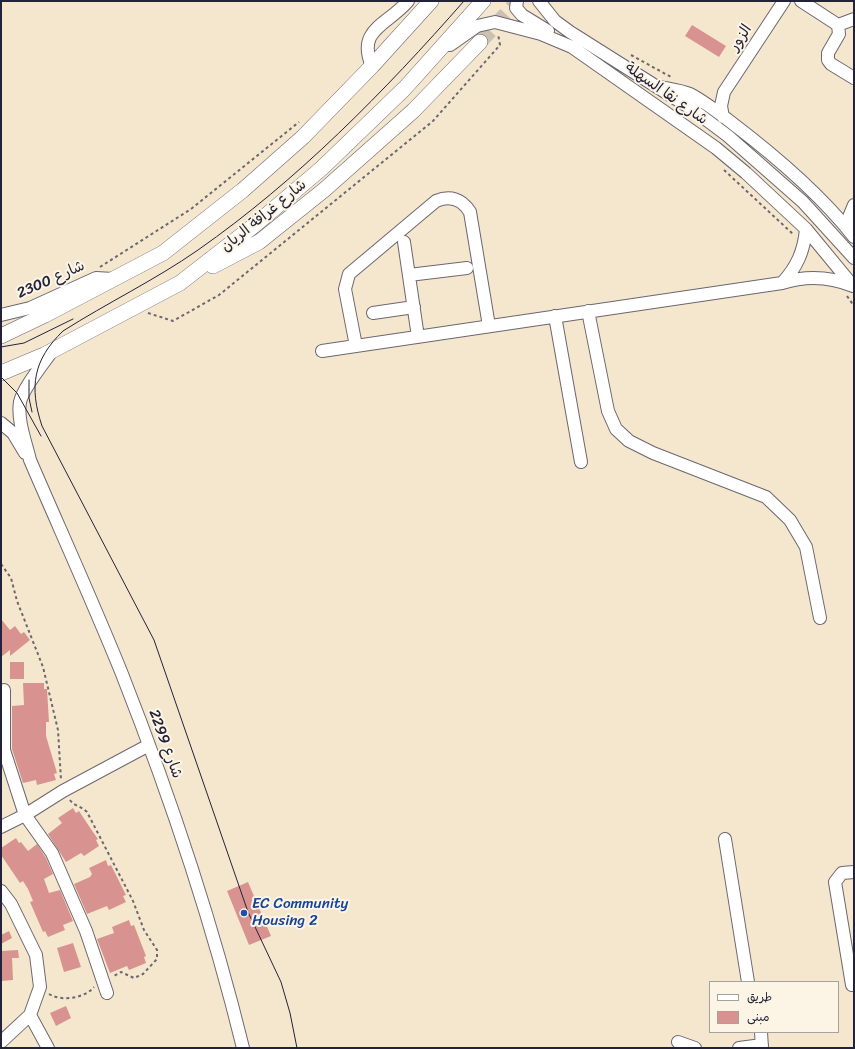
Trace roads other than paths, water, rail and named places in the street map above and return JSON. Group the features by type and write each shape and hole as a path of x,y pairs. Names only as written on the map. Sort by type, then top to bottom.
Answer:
{"main road":[{"path":"1,336 46,315 163,253 243,190 303,137 372,66 431,1"},
{"name":"شارع غرافة الريان","path":"1,373 52,351 180,283 256,224 322,168 405,88 483,1"},
{"path":"180,283 265,237 324,190 413,111 480,42"}],"street":[{"path":"372,66 367,54 368,40 371,33 400,11 408,1"},
{"path":"517,1 516,8 522,15 572,47"},
{"name":"شارع نقا السهلة","path":"539,1 555,21 698,114 775,175 825,224 854,258"},
{"name":"الزور","path":"723,116 721,106 724,92 784,1"},
{"path":"801,1 838,25"},
{"path":"838,25 854,19"},
{"name":"شارع نقا السهلة","path":"426,65 467,31 477,26 495,22 542,34 572,47 716,148 773,197 806,229 851,289"},
{"path":"838,25 839,34 828,53 828,60 831,64 854,78"},
{"name":"شارع نقا السهلة","path":"653,86 680,91 704,102 723,116 774,157 831,212 852,235"},
{"path":"704,102 724,92"},
{"path":"356,346 345,289 349,274 436,201 442,199 456,199 466,206 470,212 489,326"},
{"path":"831,212 842,212 853,207"},
{"path":"852,235 849,217 853,207"},
{"path":"782,282 796,265 804,245 806,229"},
{"path":"404,242 418,336"},
{"path":"409,275 467,268"},
{"path":"322,351 808,277 822,277 851,289"},
{"name":"شارع 2300","path":"1,315 30,308 96,278 113,279"},
{"path":"373,314 414,307"},
{"path":"588,311 608,411 616,429 629,441 658,455 766,497 790,520 806,547 820,618"},
{"path":"555,316 581,462"},
{"name":"شارع 2299","path":"52,351 25,390 20,403 22,429 30,460 121,673 149,746 186,850 243,1048"},
{"name":"شارع 2299","path":"1,423 12,433 30,460"},
{"path":"4,690 4,750 25,815 52,853 86,931 107,993"},
{"path":"1,827 25,815 63,791 149,746"},
{"path":"725,839 748,981"},
{"path":"852,985 835,882 842,873 854,872"},
{"path":"1,891 11,904 36,955 40,987 30,1015 1,1042"},
{"path":"30,1015 48,1048"},
{"path":"739,1048 762,1046 761,1033"},
{"path":"678,1042 695,1048"}],"tunnel":[{"path":"480,42 518,1"}],"tram line":[{"path":"297,1048 290,1013 281,982 248,912 154,640 42,426 36,399 36,375 45,353 63,331 182,261 198,250 235,223 305,164 371,101 464,1"},
{"path":"1,347 24,343 73,319"},
{"path":"1,377 17,393 41,436"},
{"path":"29,380 29,398 32,412"}],"place":[{"name":"EC Community Housing 2","path":"244,913"}]}
